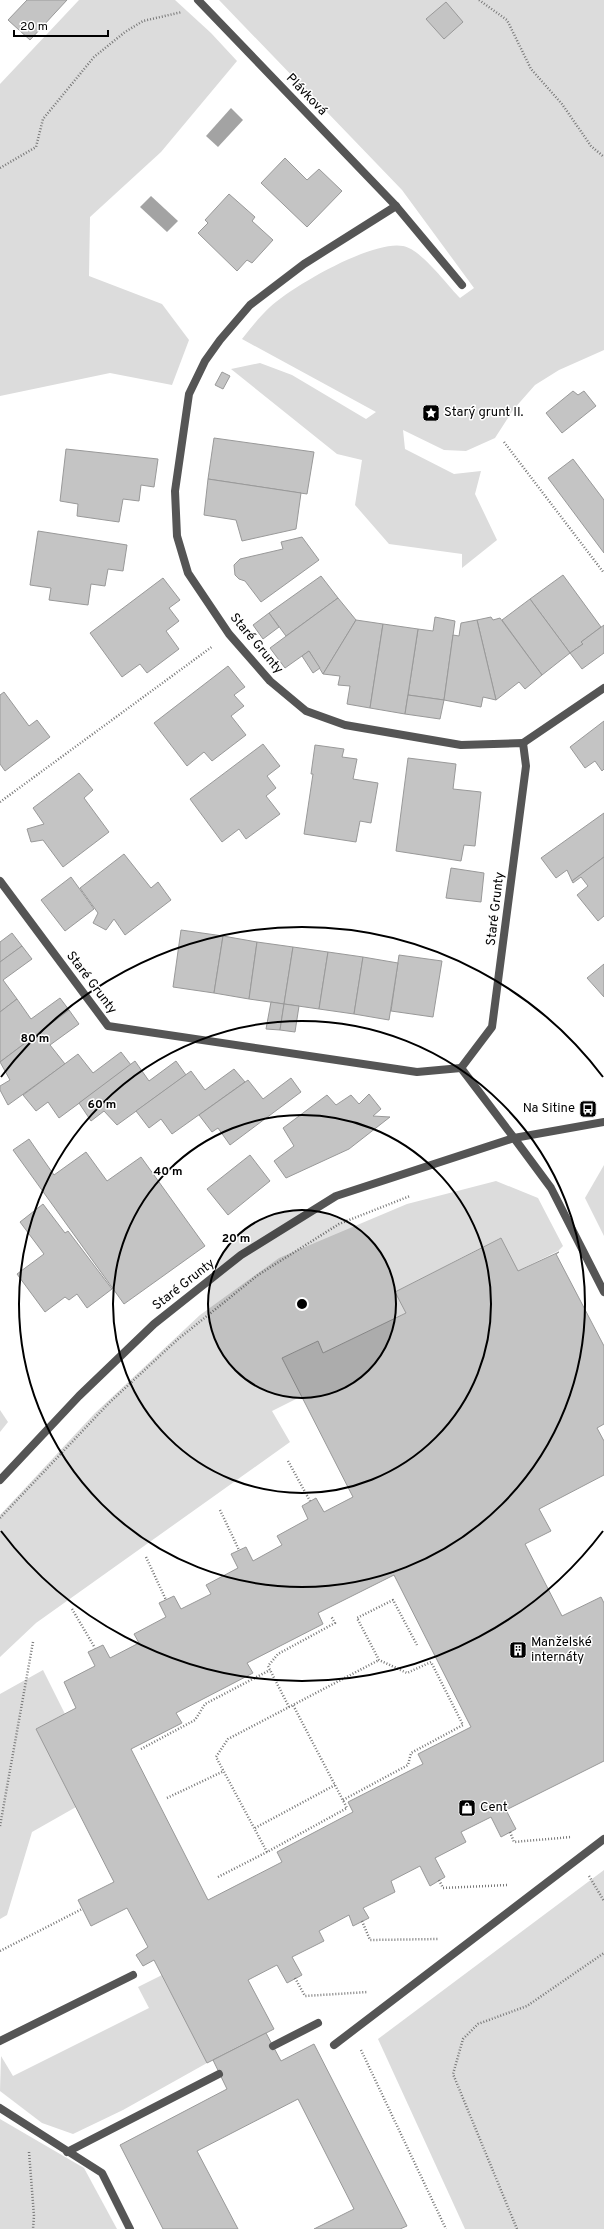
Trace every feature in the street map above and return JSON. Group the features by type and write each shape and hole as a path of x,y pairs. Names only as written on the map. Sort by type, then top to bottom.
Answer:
{"street":[{"name":"Plávková","path":"198,0 396,206 462,285"},
{"name":"Staré Grunty","path":"0,881 108,1026 417,1072 461,1068 492,1027 526,766 523,743 461,745 346,725 306,711 270,681 230,634 188,573 177,536 174,491 189,394 205,361 216,345 250,305 304,264 396,206"},
{"path":"523,743 604,688"},
{"path":"461,1068 551,1188 604,1292"},
{"name":"Staré Grunty","path":"0,1480 79,1396 154,1324 241,1255 336,1196 514,1138 604,1122"},
{"path":"334,2045 604,1839"},
{"path":"0,2041 133,1975"},
{"path":"273,2046 318,2023"},
{"path":"67,2152 220,2074"},
{"path":"0,2108 102,2173 130,2229"}],"path":[{"path":"479,0 507,20 531,69 562,104 591,146 604,157"},
{"path":"0,168 36,147 44,119 94,57 125,32 143,21 208,9"},
{"path":"504,442 604,573"},
{"path":"0,802 230,634"},
{"path":"0,1518 109,1403 177,1340 253,1279 339,1224 412,1195"},
{"path":"288,1461 310,1501"},
{"path":"220,1510 239,1550"},
{"path":"146,1557 166,1600"},
{"path":"343,1800 408,1765 411,1753 463,1725 431,1662 407,1673 379,1660 357,1618 393,1600 417,1645"},
{"path":"72,1608 95,1648"},
{"path":"289,1708 268,1666 278,1654 335,1623 331,1616"},
{"path":"0,1826 33,1642"},
{"path":"267,1852 216,1757 228,1739 379,1660"},
{"path":"141,1749 195,1720 205,1704 270,1670"},
{"path":"218,1877 347,1808 294,1705"},
{"path":"168,1798 224,1771"},
{"path":"254,1828 335,1784"},
{"path":"510,1832 514,1842 574,1836"},
{"path":"578,1859 604,1901"},
{"path":"439,1880 443,1888 546,1884"},
{"path":"0,1951 82,1909"},
{"path":"362,1921 370,1940 476,1938"},
{"path":"517,2229 453,2074 463,2039 478,2024 527,2006 604,1953"},
{"path":"295,1978 305,1996 372,1991"},
{"path":"352,2032 446,2229"},
{"path":"27,2125 34,2216 32,2229"}],"shaded area":[{"path":"79,0 175,0 211,33 237,61 161,152 90,217 89,276 162,304 189,340 172,385 110,373 0,396 0,84"},
{"path":"219,0 604,0 604,350 559,370 535,385 513,410 495,438 466,451 444,450 403,430 405,449 454,474 481,471 475,494 497,540 462,568 462,554 389,544 355,505 362,460 337,454 231,369 260,363 292,375 366,419 376,412 242,339 270,307 296,288 353,257 389,246 403,246 418,254 426,260 460,298 474,288 402,190"},
{"path":"231,108 243,120 218,147 206,136"},
{"path":"151,196 178,221 167,232 140,207"},
{"path":"604,1165 604,1236 585,1198"},
{"path":"496,1181 538,1198 563,1246 558,1251 518,1271 500,1238 395,1292 406,1313 323,1353 318,1341 282,1358 302,1396 272,1411 290,1442 36,1623 0,1657 0,1515 95,1413 200,1315 279,1258 407,1204"},
{"path":"0,1410 8,1422 0,1432"},
{"path":"43,1670 65,1714 36,1729 76,1807 32,1832 7,1915 0,1919 0,1694"},
{"path":"604,1870 604,2229 465,2229 378,2039"},
{"path":"162,1975 207,2063 123,2110 73,2134 42,2123 0,2091 1,2056 13,2076 149,2008 138,1987"},
{"path":"0,2119 84,2168 117,2229 0,2229"}],"building":[{"path":"27,0 67,0 30,40 8,20"},
{"path":"446,2 463,22 444,39 426,19"},
{"path":"285,158 307,180 319,169 342,191 307,227 261,183"},
{"path":"229,194 255,217 252,221 273,240 252,263 247,260 237,271 198,233 208,223 205,220"},
{"path":"222,372 230,376 223,389 215,385"},
{"path":"573,391 578,395 584,391 596,406 562,433 546,413"},
{"path":"214,438 314,452 307,494 208,479"},
{"path":"66,449 158,459 154,487 141,485 139,501 123,499 119,522 77,516 78,504 60,501"},
{"path":"573,459 604,500 604,553 548,478"},
{"path":"208,479 301,493 296,529 242,541 236,520 204,515"},
{"path":"38,531 127,545 123,571 108,569 105,586 91,584 88,605 49,600 51,588 30,585"},
{"path":"302,537 319,560 261,602 245,581 239,579 235,575 234,565 240,559 283,549 281,542"},
{"path":"563,575 601,627 581,642 583,644 570,653 530,599"},
{"path":"321,576 338,598 286,636 269,613"},
{"path":"163,578 180,600 169,608 179,621 166,631 179,649 147,673 140,664 122,677 90,633"},
{"path":"338,598 356,620 323,674 309,651 285,668 270,648"},
{"path":"530,599 570,653 542,675 502,620"},
{"path":"269,613 279,627 263,639 253,625"},
{"path":"435,617 455,621 444,700 408,695 418,629 433,631"},
{"path":"491,617 493,620 500,618 542,675 525,689 519,682 496,700 477,620"},
{"path":"356,620 383,624 370,708 347,704 350,686 338,685 340,676 323,674"},
{"path":"477,620 496,700 483,697 481,707 444,700 453,635 459,636 461,623"},
{"path":"383,624 418,629 405,714 370,708"},
{"path":"604,625 604,653 582,669 570,653 583,644 581,642"},
{"path":"309,651 320,668 313,673 302,656"},
{"path":"228,666 245,687 234,695 244,706 231,716 246,735 212,761 204,752 187,766 154,723"},
{"path":"4,692 29,726 37,720 50,737 5,771 0,764 0,695"},
{"path":"408,695 444,700 440,719 405,714"},
{"path":"604,721 604,769 602,771 595,761 585,768 570,747"},
{"path":"263,744 280,766 267,776 276,788 266,796 280,814 246,839 239,829 222,842 190,799"},
{"path":"315,745 344,749 342,757 357,759 353,779 378,783 371,823 360,821 356,842 304,834 313,774 311,774"},
{"path":"408,758 456,764 453,789 481,792 475,846 464,845 461,861 396,851"},
{"path":"79,773 93,790 84,798 109,832 63,867 43,840 31,842 27,829 44,824 33,808"},
{"path":"604,813 604,857 572,881 567,870 556,878 541,858"},
{"path":"124,854 151,888 158,882 171,900 125,935 114,919 106,930 93,923 98,913 80,888"},
{"path":"604,857 604,916 598,921 577,895 588,886 581,877 573,883 572,881"},
{"path":"451,868 484,873 481,902 446,898"},
{"path":"71,877 94,909 65,931 41,900"},
{"path":"181,930 223,936 214,993 173,987"},
{"path":"12,933 22,946 0,962 0,942"},
{"path":"223,936 257,942 249,999 214,993"},
{"path":"257,942 293,947 284,1004 249,999"},
{"path":"22,946 32,959 3,980 17,999 0,1012 0,962"},
{"path":"293,947 328,952 319,1009 284,1004"},
{"path":"328,952 363,957 354,1014 319,1009"},
{"path":"399,955 442,961 433,1017 391,1011"},
{"path":"363,957 398,963 389,1020 354,1014"},
{"path":"604,964 604,997 587,978"},
{"path":"60,998 69,1010 0,1062 0,1012 17,999 31,1019"},
{"path":"271,1002 284,1004 280,1030 266,1029"},
{"path":"284,1004 299,1006 295,1032 280,1030"},
{"path":"69,1010 79,1024 50,1045 65,1064 8,1105 0,1090 0,1086 10,1080 0,1062"},
{"path":"121,1052 131,1065 59,1118 48,1102 36,1111 23,1095 78,1054 93,1073"},
{"path":"135,1061 149,1081 176,1061 186,1075 117,1125 104,1111 91,1121 79,1103"},
{"path":"234,1069 245,1082 172,1134 161,1119 149,1128 136,1111 191,1071 205,1090"},
{"path":"291,1078 301,1092 230,1145 218,1128 212,1132 199,1115 248,1080 263,1099"},
{"path":"369,1094 381,1109 373,1116 390,1117 349,1149 286,1178 274,1161 294,1146 283,1128 327,1095 336,1105 351,1095 359,1104"},
{"path":"29,1139 54,1175 86,1152 107,1181 141,1157 205,1246 124,1304 13,1150"},
{"path":"250,1155 270,1181 228,1215 207,1189"},
{"path":"43,1204 65,1233 68,1231 112,1289 87,1308 77,1294 69,1300 65,1297 45,1312 17,1274 44,1254 20,1222"},
{"name":"Manželské internáty","path":"501,1238 518,1271 559,1252 556,1254 604,1346 604,1424 597,1428 604,1441 604,1475 539,1509 551,1531 525,1544 562,1616 601,1597 604,1603 604,1761 506,1810 516,1829 501,1837 491,1817 461,1832 466,1842 435,1858 445,1877 430,1886 420,1866 391,1881 395,1892 363,1908 369,1918 353,1926 349,1915 319,1931 324,1941 292,1957 302,1975 287,1983 277,1965 248,1980 274,2029 207,2063 154,1960 143,1966 136,1955 148,1947 127,1908 91,1926 78,1900 114,1882 36,1729 76,1708 64,1682 95,1666 88,1652 103,1645 110,1658 139,1643 134,1634 166,1617 159,1603 174,1596 181,1609 211,1594 206,1585 238,1568 231,1554 246,1547 253,1561 282,1545 277,1536 308,1519 302,1506 316,1498 324,1512 353,1497 282,1358 318,1341 323,1353 406,1313 395,1292","holes":["394,1575 471,1727 418,1754 423,1764 348,1802 353,1812 277,1852 282,1862 208,1900 131,1749 182,1723 176,1713 253,1673 247,1663 323,1624 318,1613"]},
{"path":"266,2033 281,2061 314,2044 407,2226 400,2229 314,2229 354,2209 298,2099 197,2151 238,2229 163,2229 120,2145 227,2089 213,2060"}],"place":[{"name":"Starý grunt II.","path":"431,413"},
{"name":"Na Sitine","path":"588,1109"},
{"name":"Manželské internáty","path":"518,1650"},
{"name":"Cent","path":"467,1808"}]}
